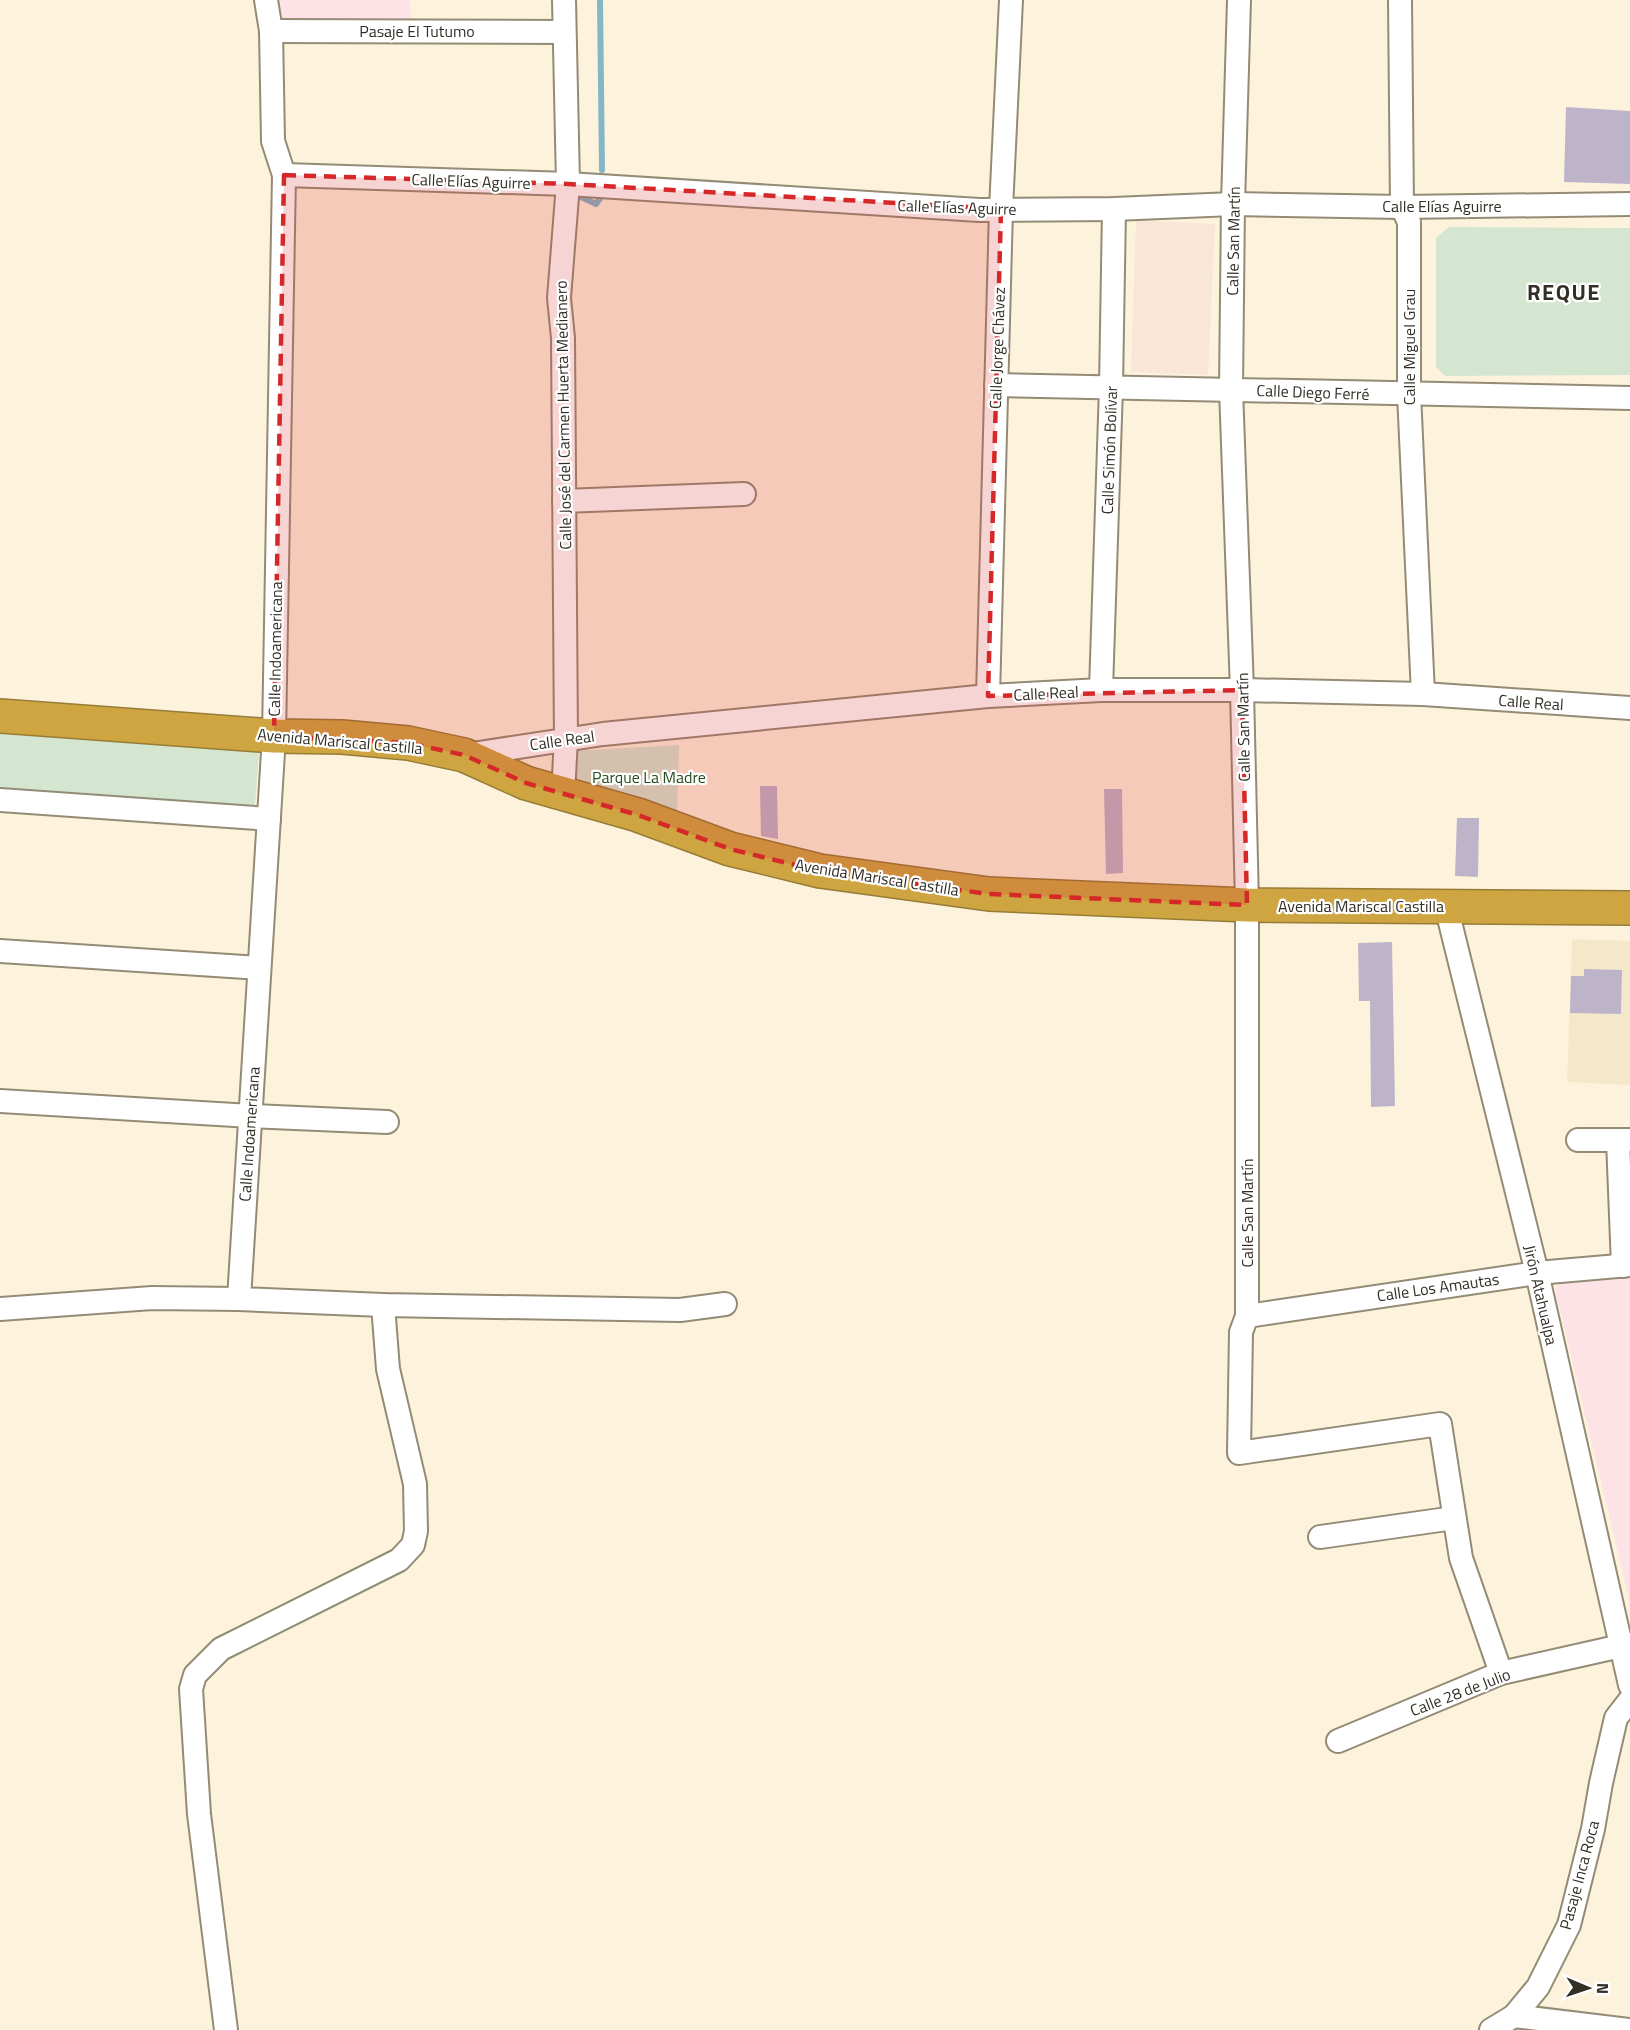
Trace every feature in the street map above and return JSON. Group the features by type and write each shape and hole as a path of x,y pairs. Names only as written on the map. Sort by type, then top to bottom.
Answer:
{"highway":[{"name":"Avenida Mariscal Castilla","path":"0,716 274,736 342,737 408,743 464,755 526,783 638,815 730,849 820,871 988,894 1246,905 1630,909"}],"street":[{"name":"Calle Indoamericana","path":"239,1299 274,736 284,175 273,141 271,31 266,0"},
{"name":"Calle José del Carmen Huerta Medianero","path":"563,794 566,740 563,339 559,298 568,184 564,0"},
{"name":"Calle Jorge Chávez","path":"988,696 1001,209 1011,0"},
{"name":"Calle San Martín","path":"1239,0 1233,204 1231,390 1242,690 1246,905 1246,1316 1241,1332 1239,1453 1440,1424 1454,1518"},
{"name":"Calle Miguel Grau","path":"1400,0 1402,207 1409,222 1409,394 1423,694"},
{"name":"Pasaje El Tutumo","path":"271,31 564,32"},
{"name":"Calle Elías Aguirre","path":"284,175 568,184 979,210 1114,209 1233,204 1402,207 1630,204"},
{"name":"Calle Simón Bolívar","path":"1101,690 1111,387 1114,209"},
{"name":"Calle Diego Ferré","path":"996,385 1630,398"},
{"path":"564,501 744,494"},
{"name":"Calle Real","path":"464,755 603,734 988,696 1101,690 1423,694 1630,708"},
{"path":"0,800 269,819"},
{"name":"Jirón Atahualpa","path":"1446,906 1537,1273 1625,1645 1630,1685"},
{"path":"0,951 259,968"},
{"path":"0,1101 387,1122"},
{"path":"1578,1140 1624,1140 1626,1266"},
{"name":"Calle Los Amautas","path":"1246,1316 1537,1273 1626,1266"},
{"path":"0,1309 141,1299 239,1299 383,1305 680,1310 725,1304"},
{"path":"226,2030 199,1814 191,1689 195,1675 221,1649 399,1560 413,1545 416,1531 415,1484 388,1369 383,1305"},
{"path":"1320,1537 1454,1518 1461,1558 1502,1673"},
{"name":"Calle 28 de Julio","path":"1338,1741 1502,1673 1625,1645"},
{"name":"Pasaje Inca Roca","path":"1491,2030 1514,2016 1538,1987 1569,1925 1593,1829 1616,1718 1630,1700"},
{"path":"1514,2016 1630,2030"}],"highlighted area":[{"path":"284,175 568,184 1001,209 988,696 1242,690 1247,905 989,894 820,871 730,849 638,815 526,783 464,755 408,743 274,736"}],"shaded area":[{"path":"273,0 410,0 411,20 275,23"},
{"path":"1136,220 1215,224 1208,375 1131,372"},
{"path":"1572,939 1630,941 1630,1085 1567,1082"},
{"path":"1630,1276 1630,1603 1555,1289 1561,1282"}],"green space":[{"path":"1449,227 1630,228 1630,375 1445,376 1436,367 1436,238"},
{"path":"0,734 259,752 255,807 0,790"},
{"name":"Parque La Madre","path":"679,745 677,817 569,780 573,751"}],"building":[{"path":"1566,107 1630,111 1630,184 1564,182"},
{"path":"760,786 777,786 778,839 761,836"},
{"path":"1104,789 1122,789 1123,873 1106,874"},
{"path":"1457,818 1479,818 1478,877 1455,876"},
{"path":"1392,942 1395,1106 1371,1107 1370,1001 1359,1001 1358,943"},
{"path":"1584,969 1622,970 1621,1014 1570,1013 1571,976 1584,976"}],"waterway":[{"path":"600,0 602,170"},
{"path":"575,197 579,196 596,204 603,194"}],"district":[{"name":"REQUE","path":"1564,292"}]}
